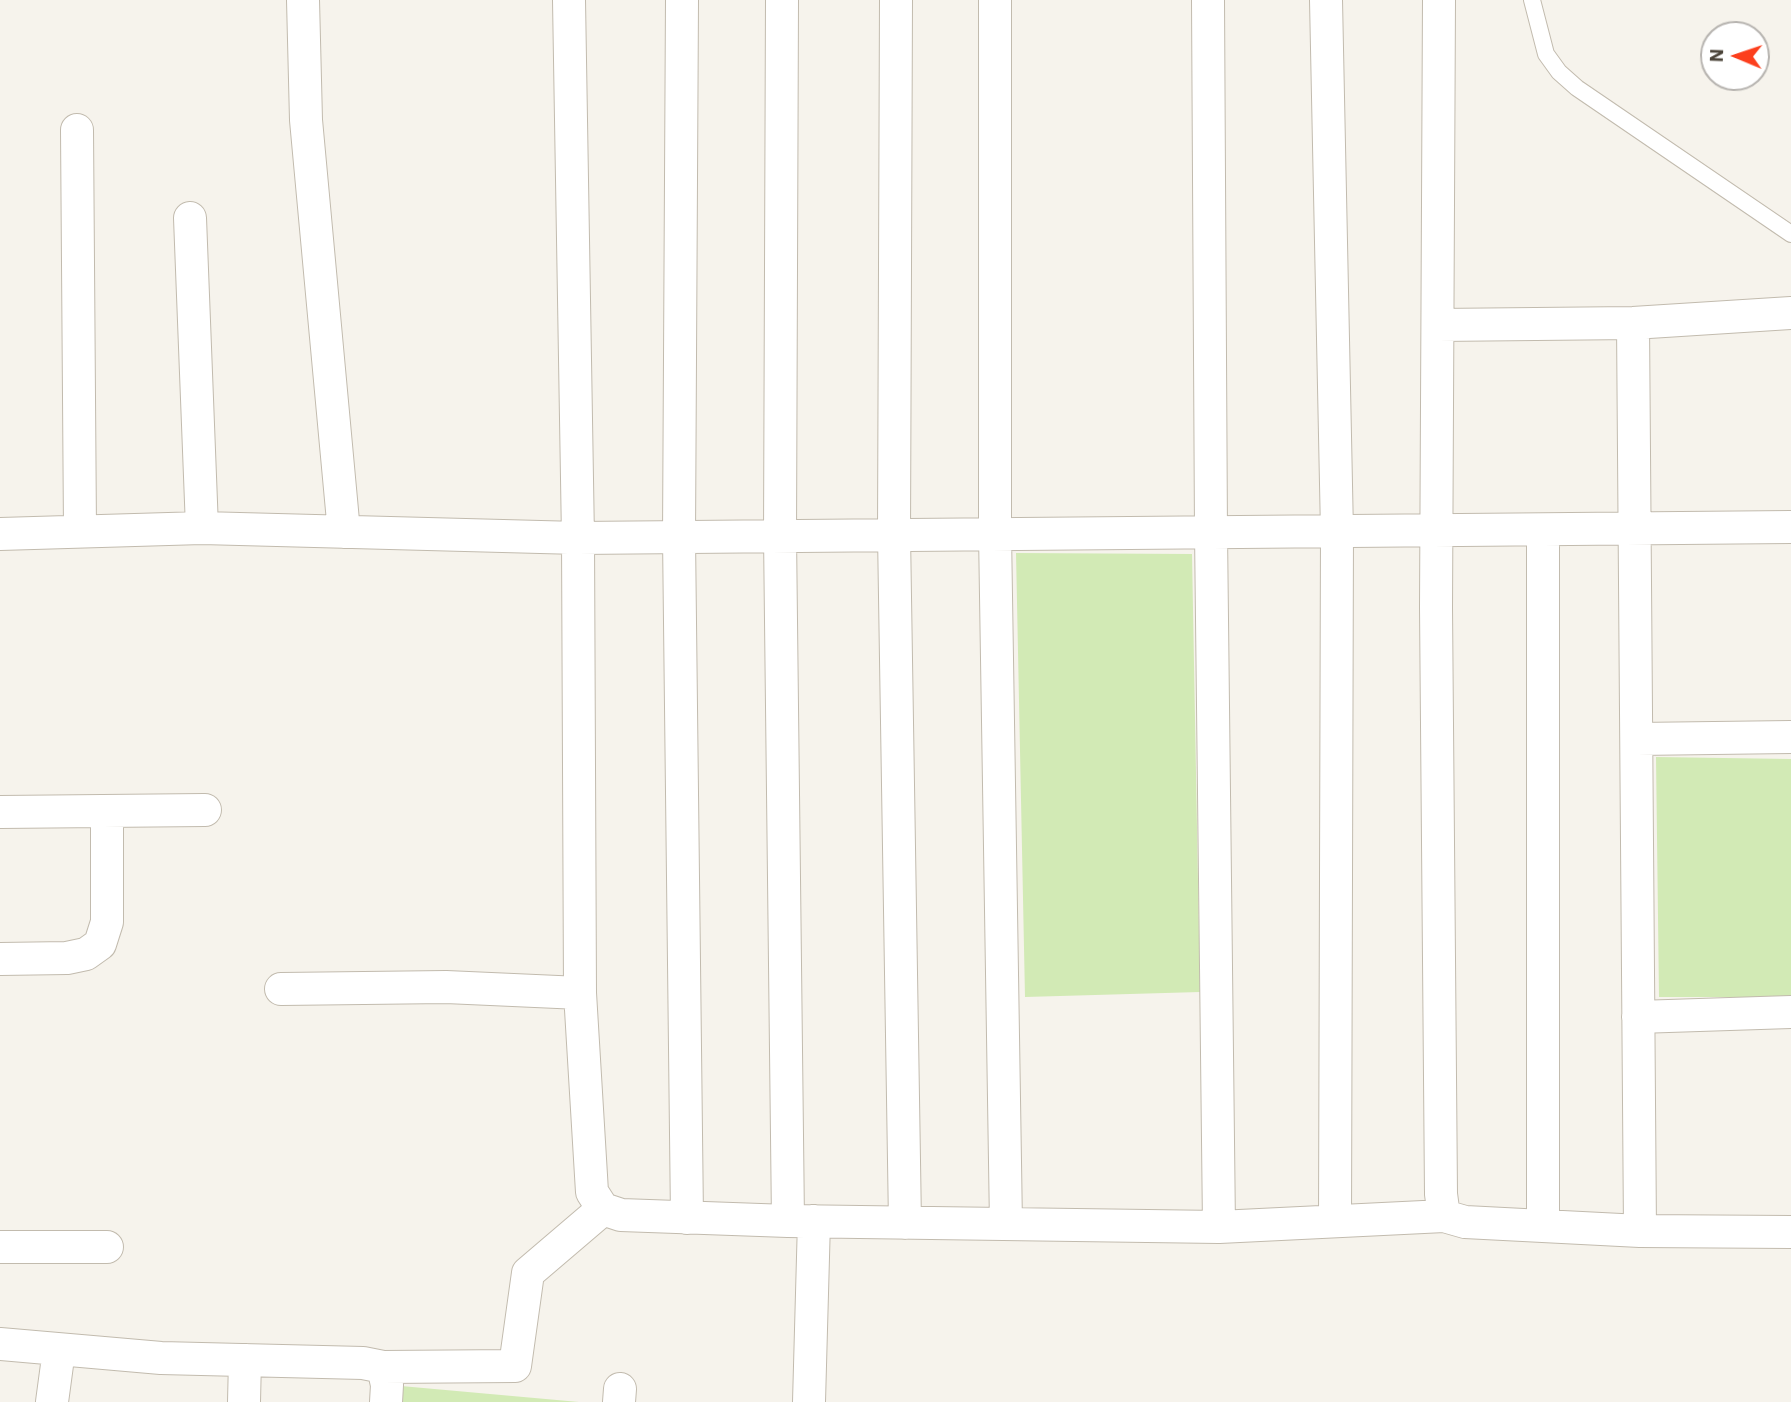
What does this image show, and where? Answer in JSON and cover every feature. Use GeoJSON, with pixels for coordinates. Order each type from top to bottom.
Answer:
{"type":"FeatureCollection","features":[{"type":"Feature","properties":{"kind":"street"},"geometry":{"type":"LineString","coordinates":[[303,0],[306,120],[331,531]]}},
{"type":"Feature","properties":{"kind":"street"},"geometry":{"type":"LineString","coordinates":[[569,0],[578,538],[580,993],[592,1192],[603,1209],[621,1215],[801,1221],[1219,1227],[1444,1216],[1465,1222],[1640,1231],[1791,1232]]}},
{"type":"Feature","properties":{"kind":"street"},"geometry":{"type":"LineString","coordinates":[[682,0],[679,537],[687,1217]]}},
{"type":"Feature","properties":{"kind":"street"},"geometry":{"type":"LineString","coordinates":[[782,0],[780,535],[809,1402]]}},
{"type":"Feature","properties":{"kind":"street"},"geometry":{"type":"LineString","coordinates":[[897,0],[894,534],[905,1223]]}},
{"type":"Feature","properties":{"kind":"street"},"geometry":{"type":"LineString","coordinates":[[995,0],[995,533],[1006,1224]]}},
{"type":"Feature","properties":{"kind":"street"},"geometry":{"type":"LineString","coordinates":[[1208,0],[1219,1227]]}},
{"type":"Feature","properties":{"kind":"street"},"geometry":{"type":"LineString","coordinates":[[1326,0],[1337,532],[1335,1221]]}},
{"type":"Feature","properties":{"kind":"street"},"geometry":{"type":"LineString","coordinates":[[1439,0],[1437,532],[1440,1180],[1444,1216]]}},
{"type":"Feature","properties":{"kind":"street"},"geometry":{"type":"LineString","coordinates":[[77,130],[80,530]]}},
{"type":"Feature","properties":{"kind":"street"},"geometry":{"type":"LineString","coordinates":[[190,218],[202,528]]}},
{"type":"Feature","properties":{"kind":"street"},"geometry":{"type":"LineString","coordinates":[[1438,325],[1633,323],[1791,313]]}},
{"type":"Feature","properties":{"kind":"street"},"geometry":{"type":"LineString","coordinates":[[1633,323],[1640,1231]]}},
{"type":"Feature","properties":{"kind":"street"},"geometry":{"type":"LineString","coordinates":[[0,534],[202,528],[578,538],[1791,527]]}},
{"type":"Feature","properties":{"kind":"street"},"geometry":{"type":"LineString","coordinates":[[1543,530],[1543,1226]]}},
{"type":"Feature","properties":{"kind":"street"},"geometry":{"type":"LineString","coordinates":[[1637,739],[1791,737]]}},
{"type":"Feature","properties":{"kind":"street"},"geometry":{"type":"LineString","coordinates":[[0,812],[205,810]]}},
{"type":"Feature","properties":{"kind":"street"},"geometry":{"type":"LineString","coordinates":[[0,959],[67,958],[86,954],[100,944],[107,922],[107,811]]}},
{"type":"Feature","properties":{"kind":"street"},"geometry":{"type":"LineString","coordinates":[[281,989],[446,987],[580,993]]}},
{"type":"Feature","properties":{"kind":"street"},"geometry":{"type":"LineString","coordinates":[[1639,1017],[1791,1012]]}},
{"type":"Feature","properties":{"kind":"street"},"geometry":{"type":"LineString","coordinates":[[0,1344],[161,1358],[363,1363],[383,1367],[515,1366],[528,1273],[603,1209]]}},
{"type":"Feature","properties":{"kind":"street"},"geometry":{"type":"LineString","coordinates":[[0,1247],[107,1247]]}},
{"type":"Feature","properties":{"kind":"street"},"geometry":{"type":"LineString","coordinates":[[52,1402],[71,1351]]}},
{"type":"Feature","properties":{"kind":"street"},"geometry":{"type":"LineString","coordinates":[[244,1402],[245,1360]]}},
{"type":"Feature","properties":{"kind":"street"},"geometry":{"type":"LineString","coordinates":[[383,1367],[387,1385],[386,1402]]}},
{"type":"Feature","properties":{"kind":"lane"},"geometry":{"type":"LineString","coordinates":[[1532,0],[1546,54],[1559,72],[1577,88],[1791,234]]}},
{"type":"Feature","properties":{"kind":"green space"},"geometry":{"type":"Polygon","coordinates":[[[1016,553],[1192,554],[1200,992],[1025,997],[1016,553]]]}},
{"type":"Feature","properties":{"kind":"green space"},"geometry":{"type":"Polygon","coordinates":[[[1656,757],[1791,759],[1791,997],[1659,997],[1656,757]]]}},
{"type":"Feature","properties":{"kind":"green space"},"geometry":{"type":"Polygon","coordinates":[[[401,1386],[579,1402],[400,1402],[401,1386]]]}}]}
